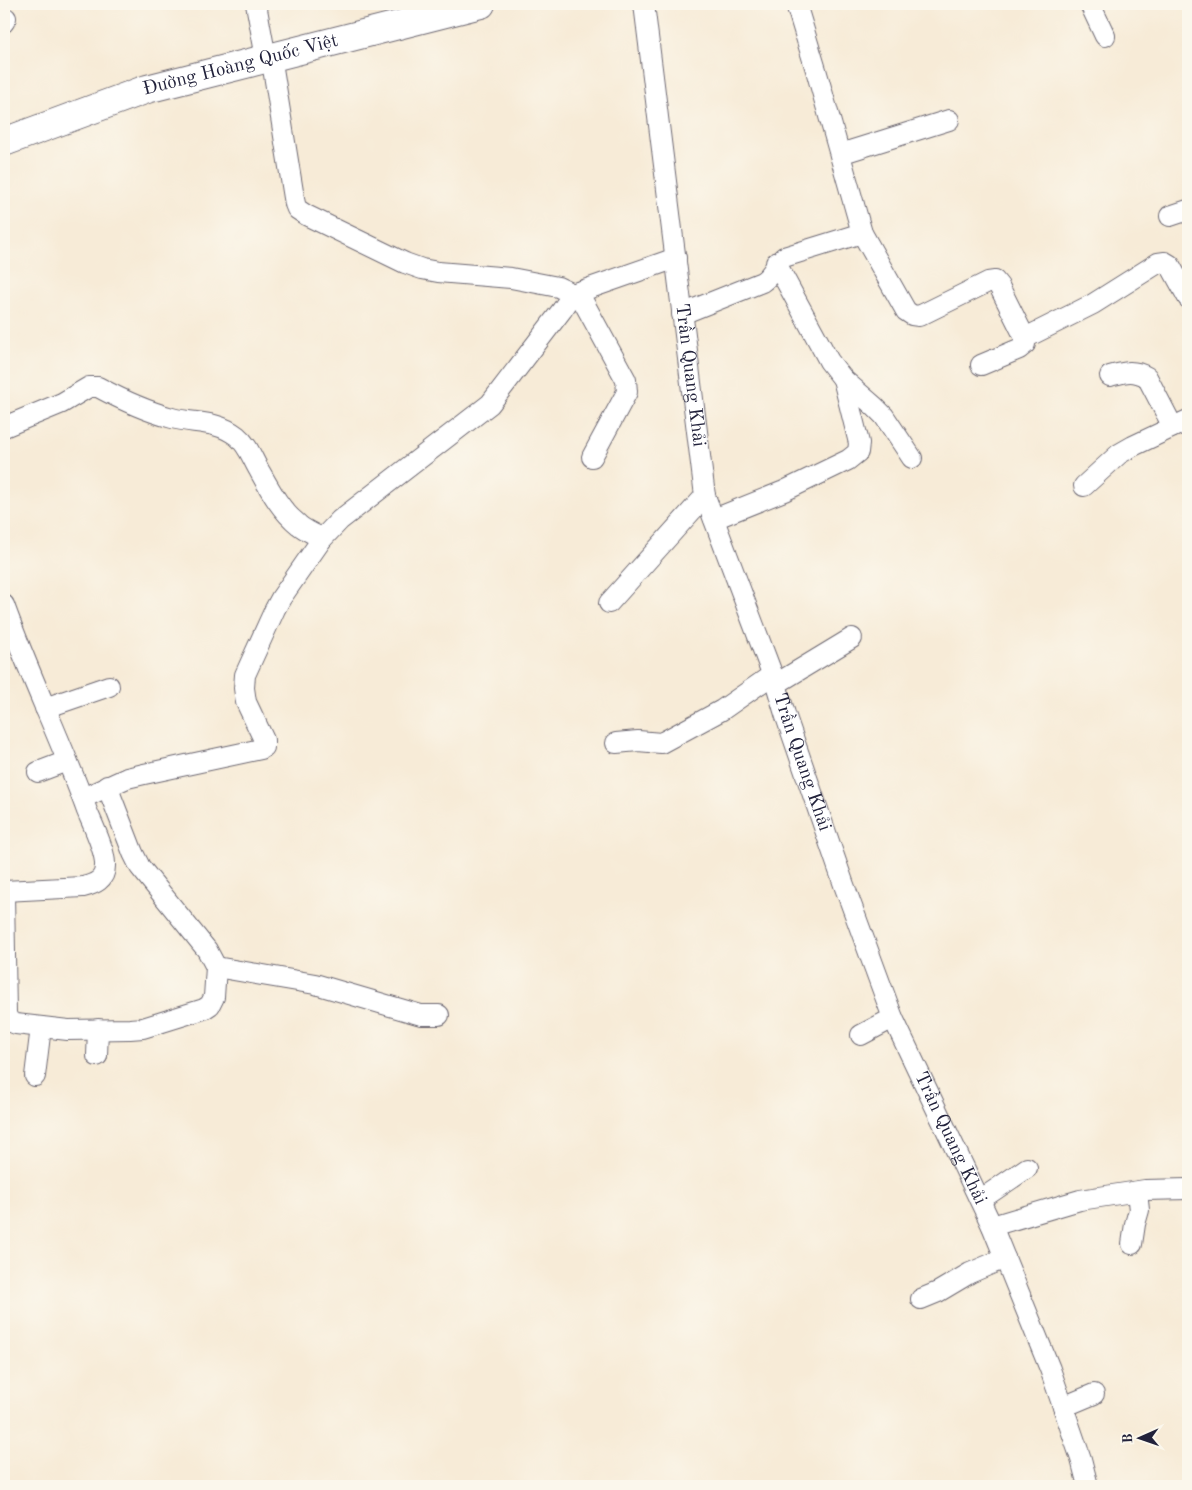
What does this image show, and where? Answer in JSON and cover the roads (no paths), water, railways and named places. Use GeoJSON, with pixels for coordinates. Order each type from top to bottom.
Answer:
{"type":"FeatureCollection","features":[{"type":"Feature","properties":{"kind":"highway","name":"Đường Hoàng Quốc Việt"},"geometry":{"type":"LineString","coordinates":[[4,142],[147,89],[481,4]]}},
{"type":"Feature","properties":{"kind":"street"},"geometry":{"type":"LineString","coordinates":[[256,4],[297,209],[405,263],[422,269],[511,278],[558,287],[575,293],[628,386],[628,392],[592,457]]}},
{"type":"Feature","properties":{"kind":"street","name":"Trần Quang Khải"},"geometry":{"type":"LineString","coordinates":[[644,4],[705,496],[774,680],[844,885],[893,1018],[992,1226],[1050,1369],[1081,1459],[1088,1486]]}},
{"type":"Feature","properties":{"kind":"street"},"geometry":{"type":"LineString","coordinates":[[796,4],[862,233],[906,311],[912,315],[919,316],[988,282],[995,282],[999,286],[1025,338],[1025,344],[1019,349],[981,365]]}},
{"type":"Feature","properties":{"kind":"street"},"geometry":{"type":"LineString","coordinates":[[1090,4],[1105,36]]}},
{"type":"Feature","properties":{"kind":"street"},"geometry":{"type":"LineString","coordinates":[[840,154],[949,120]]}},
{"type":"Feature","properties":{"kind":"street"},"geometry":{"type":"LineString","coordinates":[[682,314],[762,282],[770,276],[776,263],[784,257],[862,233]]}},
{"type":"Feature","properties":{"kind":"street"},"geometry":{"type":"LineString","coordinates":[[82,798],[127,778],[259,750],[264,747],[264,740],[246,702],[245,675],[274,609],[322,539],[357,506],[490,404],[575,293],[676,258]]}},
{"type":"Feature","properties":{"kind":"street"},"geometry":{"type":"LineString","coordinates":[[1025,338],[1093,304],[1158,263],[1165,262],[1170,265],[1186,289]]}},
{"type":"Feature","properties":{"kind":"street"},"geometry":{"type":"LineString","coordinates":[[776,263],[829,361],[843,379],[884,416],[912,458]]}},
{"type":"Feature","properties":{"kind":"street"},"geometry":{"type":"LineString","coordinates":[[1084,486],[1119,454],[1181,423],[1147,377],[1139,372],[1132,371],[1110,376]]}},
{"type":"Feature","properties":{"kind":"street"},"geometry":{"type":"LineString","coordinates":[[714,519],[792,487],[848,460],[858,452],[859,443],[843,379]]}},
{"type":"Feature","properties":{"kind":"street"},"geometry":{"type":"LineString","coordinates":[[4,427],[62,404],[93,386],[143,409],[186,422],[215,424],[228,429],[245,443],[270,490],[285,512],[300,526],[322,539]]}},
{"type":"Feature","properties":{"kind":"street"},"geometry":{"type":"LineString","coordinates":[[609,603],[705,496]]}},
{"type":"Feature","properties":{"kind":"street"},"geometry":{"type":"LineString","coordinates":[[4,605],[82,798],[103,854],[105,866],[103,877],[95,884],[83,887],[4,892],[6,1018],[16,1024],[68,1030],[143,1028],[204,1009],[210,1004],[214,996],[216,967],[207,950],[140,867],[108,786]]}},
{"type":"Feature","properties":{"kind":"street"},"geometry":{"type":"LineString","coordinates":[[616,743],[638,741],[661,743],[852,638]]}},
{"type":"Feature","properties":{"kind":"street"},"geometry":{"type":"LineString","coordinates":[[45,708],[109,686]]}},
{"type":"Feature","properties":{"kind":"street"},"geometry":{"type":"LineString","coordinates":[[38,772],[67,761]]}},
{"type":"Feature","properties":{"kind":"street"},"geometry":{"type":"LineString","coordinates":[[216,967],[315,984],[421,1015],[439,1015]]}},
{"type":"Feature","properties":{"kind":"street"},"geometry":{"type":"LineString","coordinates":[[860,1035],[893,1018]]}},
{"type":"Feature","properties":{"kind":"street"},"geometry":{"type":"LineString","coordinates":[[35,1076],[41,1028]]}},
{"type":"Feature","properties":{"kind":"street"},"geometry":{"type":"LineString","coordinates":[[97,1056],[98,1029]]}},
{"type":"Feature","properties":{"kind":"street"},"geometry":{"type":"LineString","coordinates":[[980,1200],[1027,1168]]}},
{"type":"Feature","properties":{"kind":"street"},"geometry":{"type":"LineString","coordinates":[[992,1226],[1068,1203],[1137,1192],[1188,1189]]}},
{"type":"Feature","properties":{"kind":"street"},"geometry":{"type":"LineString","coordinates":[[1132,1244],[1139,1210],[1137,1192]]}},
{"type":"Feature","properties":{"kind":"street"},"geometry":{"type":"LineString","coordinates":[[921,1299],[938,1292],[970,1273],[1005,1258]]}},
{"type":"Feature","properties":{"kind":"street"},"geometry":{"type":"LineString","coordinates":[[1063,1407],[1094,1394]]}}]}
